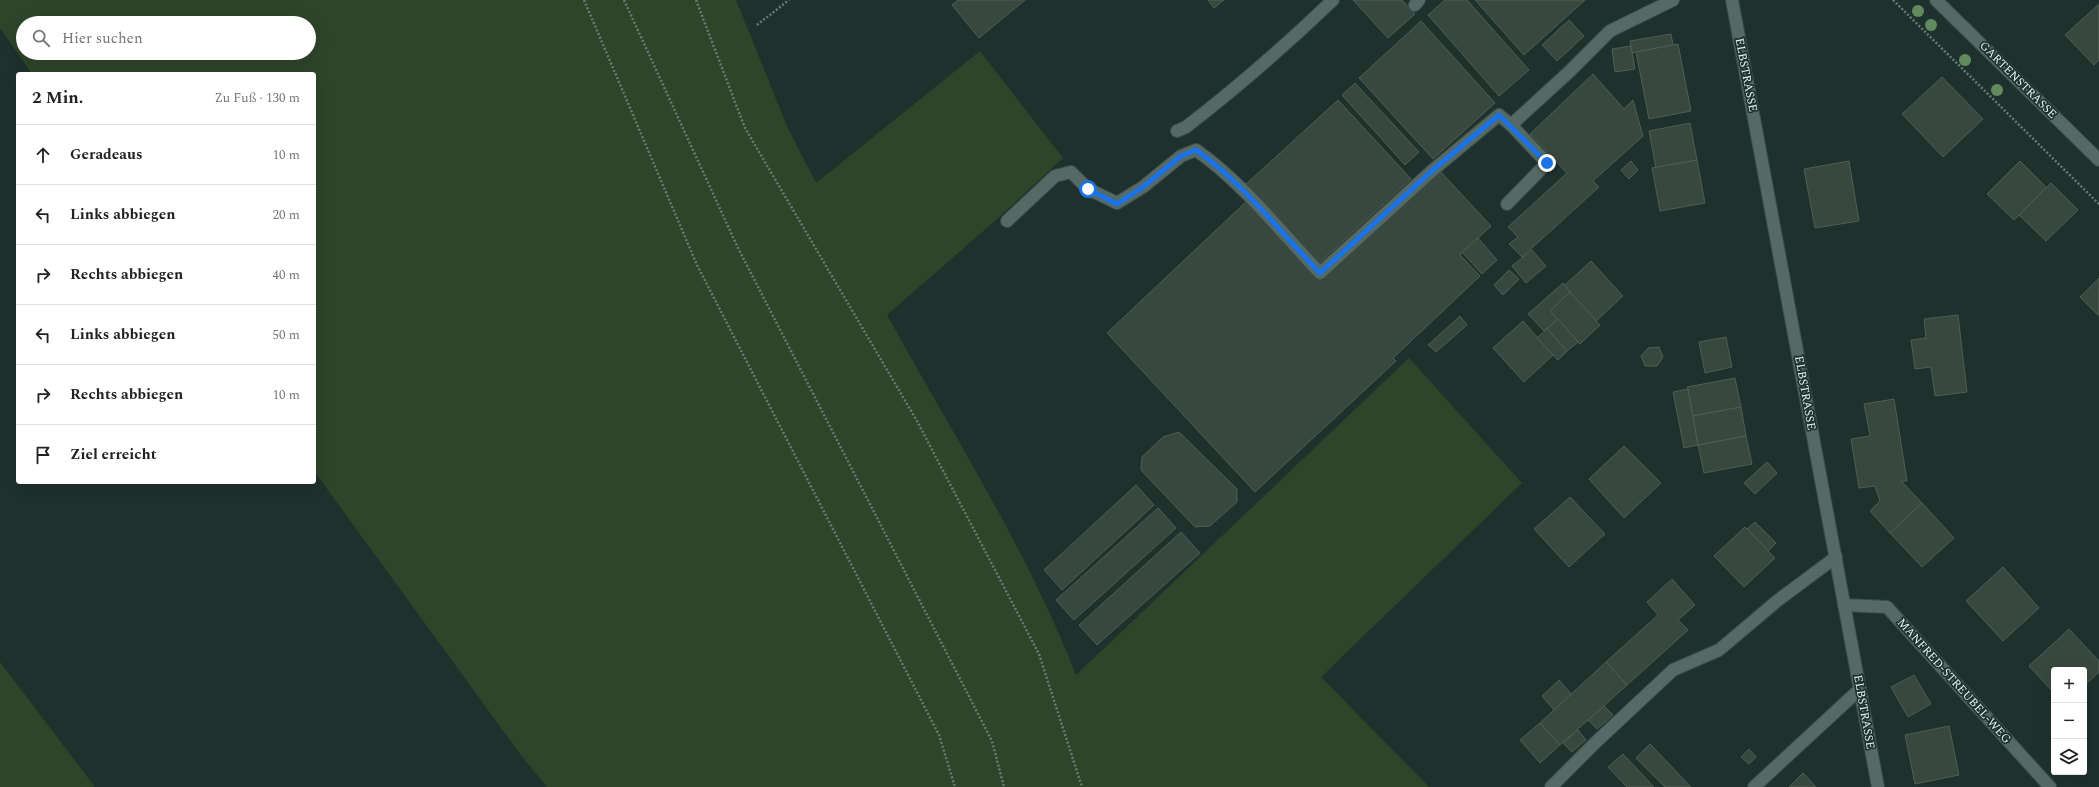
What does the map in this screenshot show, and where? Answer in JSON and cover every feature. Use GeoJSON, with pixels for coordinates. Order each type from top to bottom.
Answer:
{"type":"FeatureCollection","features":[{"type":"Feature","properties":{"kind":"street"},"geometry":{"type":"LineString","coordinates":[[1177,131],[1186,127],[1236,89],[1287,44],[1332,0]]}},
{"type":"Feature","properties":{"kind":"street"},"geometry":{"type":"LineString","coordinates":[[1511,125],[1570,71],[1610,31],[1673,0]]}},
{"type":"Feature","properties":{"kind":"street","name":"ELBSTRASSE"},"geometry":{"type":"LineString","coordinates":[[1732,0],[1878,787]]}},
{"type":"Feature","properties":{"kind":"street","name":"GARTENSTRASSE"},"geometry":{"type":"LineString","coordinates":[[1936,0],[2099,160]]}},
{"type":"Feature","properties":{"kind":"street"},"geometry":{"type":"LineString","coordinates":[[1007,221],[1055,176],[1070,172],[1088,189],[1117,204],[1143,187],[1181,156],[1196,150],[1213,162],[1320,273],[1434,169],[1499,115],[1511,125],[1547,163],[1507,204]]}},
{"type":"Feature","properties":{"kind":"street"},"geometry":{"type":"LineString","coordinates":[[1551,787],[1596,742],[1673,670],[1719,650],[1777,602],[1836,557]]}},
{"type":"Feature","properties":{"kind":"street","name":"MANFRED-STREUBEL-WEG"},"geometry":{"type":"LineString","coordinates":[[1844,605],[1887,607],[2050,787]]}},
{"type":"Feature","properties":{"kind":"street"},"geometry":{"type":"LineString","coordinates":[[1754,787],[1860,690]]}},
{"type":"Feature","properties":{"kind":"path"},"geometry":{"type":"LineString","coordinates":[[584,0],[697,264],[939,736],[955,787]]}},
{"type":"Feature","properties":{"kind":"path"},"geometry":{"type":"LineString","coordinates":[[624,0],[738,248],[992,741],[1004,787]]}},
{"type":"Feature","properties":{"kind":"path"},"geometry":{"type":"LineString","coordinates":[[696,0],[745,128],[917,421],[1039,654],[1082,787]]}},
{"type":"Feature","properties":{"kind":"path"},"geometry":{"type":"LineString","coordinates":[[758,25],[789,0]]}},
{"type":"Feature","properties":{"kind":"path"},"geometry":{"type":"LineString","coordinates":[[1894,0],[2099,204]]}},
{"type":"Feature","properties":{"kind":"green space"},"geometry":{"type":"Polygon","coordinates":[[[0,0],[736,0],[787,126],[816,183],[980,51],[1063,158],[996,220],[887,315],[1012,537],[1035,582],[1076,675],[1409,358],[1522,483],[1321,677],[1429,787],[547,787],[520,754],[316,474],[316,72],[31,72],[22,60],[316,60],[316,16],[16,16],[16,51],[0,28],[0,0]]]}},
{"type":"Feature","properties":{"kind":"green space"},"geometry":{"type":"Polygon","coordinates":[[[0,662],[95,787],[0,787],[0,662]]]}},
{"type":"Feature","properties":{"kind":"building"},"geometry":{"type":"Polygon","coordinates":[[[958,0],[1025,0],[979,38],[952,5],[958,0]]]}},
{"type":"Feature","properties":{"kind":"building"},"geometry":{"type":"Polygon","coordinates":[[[1208,0],[1224,0],[1214,8],[1208,0]]]}},
{"type":"Feature","properties":{"kind":"building"},"geometry":{"type":"Polygon","coordinates":[[[1353,0],[1402,0],[1415,14],[1388,38],[1353,0]]]}},
{"type":"Feature","properties":{"kind":"building"},"geometry":{"type":"Polygon","coordinates":[[[1445,0],[1467,0],[1529,70],[1499,96],[1428,15],[1445,0]]]}},
{"type":"Feature","properties":{"kind":"building"},"geometry":{"type":"Polygon","coordinates":[[[1475,0],[1585,0],[1524,55],[1475,0]]]}},
{"type":"Feature","properties":{"kind":"building"},"geometry":{"type":"Polygon","coordinates":[[[2099,4],[2099,60],[2094,65],[2065,35],[2099,4]]]}},
{"type":"Feature","properties":{"kind":"building"},"geometry":{"type":"Polygon","coordinates":[[[1569,20],[1584,36],[1557,61],[1542,45],[1569,20]]]}},
{"type":"Feature","properties":{"kind":"building"},"geometry":{"type":"Polygon","coordinates":[[[1421,21],[1495,103],[1433,159],[1359,78],[1421,21]]]}},
{"type":"Feature","properties":{"kind":"building"},"geometry":{"type":"Polygon","coordinates":[[[1671,34],[1673,45],[1632,53],[1630,41],[1671,34]]]}},
{"type":"Feature","properties":{"kind":"building"},"geometry":{"type":"Polygon","coordinates":[[[1678,44],[1691,111],[1649,119],[1636,52],[1678,44]]]}},
{"type":"Feature","properties":{"kind":"building"},"geometry":{"type":"Polygon","coordinates":[[[1631,46],[1635,69],[1615,72],[1612,49],[1631,46]]]}},
{"type":"Feature","properties":{"kind":"building"},"geometry":{"type":"Polygon","coordinates":[[[1593,74],[1624,109],[1633,100],[1643,136],[1593,181],[1599,187],[1522,257],[1509,244],[1518,237],[1508,227],[1567,173],[1530,134],[1593,74]]]}},
{"type":"Feature","properties":{"kind":"building"},"geometry":{"type":"Polygon","coordinates":[[[1942,77],[1983,119],[1943,157],[1902,114],[1942,77]]]}},
{"type":"Feature","properties":{"kind":"building"},"geometry":{"type":"Polygon","coordinates":[[[1355,83],[1419,152],[1405,165],[1342,95],[1355,83]]]}},
{"type":"Feature","properties":{"kind":"building"},"geometry":{"type":"Polygon","coordinates":[[[1338,100],[1411,179],[1317,265],[1244,186],[1338,100]]]}},
{"type":"Feature","properties":{"kind":"building"},"geometry":{"type":"Polygon","coordinates":[[[1690,123],[1697,160],[1656,168],[1649,131],[1690,123]]]}},
{"type":"Feature","properties":{"kind":"building"},"geometry":{"type":"Polygon","coordinates":[[[1697,160],[1705,203],[1660,211],[1652,168],[1697,160]]]}},
{"type":"Feature","properties":{"kind":"building"},"geometry":{"type":"Polygon","coordinates":[[[1631,161],[1638,170],[1629,179],[1621,170],[1631,161]]]}},
{"type":"Feature","properties":{"kind":"building"},"geometry":{"type":"Polygon","coordinates":[[[1849,161],[1859,221],[1815,228],[1804,169],[1849,161]]]}},
{"type":"Feature","properties":{"kind":"building"},"geometry":{"type":"Polygon","coordinates":[[[2020,161],[2047,188],[2014,220],[1987,194],[2020,161]]]}},
{"type":"Feature","properties":{"kind":"building"},"geometry":{"type":"Polygon","coordinates":[[[1438,169],[1491,226],[1460,255],[1480,276],[1393,358],[1396,361],[1255,492],[1107,333],[1247,201],[1320,280],[1438,169]]]}},
{"type":"Feature","properties":{"kind":"building"},"geometry":{"type":"Polygon","coordinates":[[[2051,183],[2078,210],[2046,241],[2019,215],[2051,183]]]}},
{"type":"Feature","properties":{"kind":"building"},"geometry":{"type":"Polygon","coordinates":[[[1478,238],[1497,260],[1482,274],[1462,252],[1478,238]]]}},
{"type":"Feature","properties":{"kind":"building"},"geometry":{"type":"Polygon","coordinates":[[[1532,250],[1546,266],[1526,283],[1512,266],[1532,250]]]}},
{"type":"Feature","properties":{"kind":"building"},"geometry":{"type":"Polygon","coordinates":[[[1591,261],[1623,296],[1596,321],[1564,286],[1591,261]]]}},
{"type":"Feature","properties":{"kind":"building"},"geometry":{"type":"Polygon","coordinates":[[[1509,270],[1519,279],[1503,295],[1494,285],[1509,270]]]}},
{"type":"Feature","properties":{"kind":"building"},"geometry":{"type":"Polygon","coordinates":[[[2099,278],[2099,316],[2080,297],[2099,278]]]}},
{"type":"Feature","properties":{"kind":"building"},"geometry":{"type":"Polygon","coordinates":[[[1563,283],[1570,292],[1550,311],[1558,319],[1544,331],[1528,314],[1563,283]]]}},
{"type":"Feature","properties":{"kind":"building"},"geometry":{"type":"Polygon","coordinates":[[[1570,292],[1600,325],[1580,344],[1550,311],[1570,292]]]}},
{"type":"Feature","properties":{"kind":"building"},"geometry":{"type":"Polygon","coordinates":[[[1958,315],[1967,392],[1935,396],[1931,367],[1915,369],[1911,340],[1926,338],[1924,319],[1958,315]]]}},
{"type":"Feature","properties":{"kind":"building"},"geometry":{"type":"Polygon","coordinates":[[[1460,316],[1467,325],[1436,352],[1428,345],[1460,316]]]}},
{"type":"Feature","properties":{"kind":"building"},"geometry":{"type":"Polygon","coordinates":[[[1558,319],[1578,342],[1567,351],[1547,329],[1558,319]]]}},
{"type":"Feature","properties":{"kind":"building"},"geometry":{"type":"Polygon","coordinates":[[[1523,321],[1553,355],[1524,382],[1493,348],[1523,321]]]}},
{"type":"Feature","properties":{"kind":"building"},"geometry":{"type":"Polygon","coordinates":[[[1547,329],[1567,351],[1558,360],[1537,338],[1547,329]]]}},
{"type":"Feature","properties":{"kind":"building"},"geometry":{"type":"Polygon","coordinates":[[[1726,337],[1732,367],[1705,373],[1699,342],[1726,337]]]}},
{"type":"Feature","properties":{"kind":"building"},"geometry":{"type":"Polygon","coordinates":[[[1659,347],[1663,357],[1657,366],[1645,366],[1641,356],[1648,348],[1659,347]]]}},
{"type":"Feature","properties":{"kind":"building"},"geometry":{"type":"Polygon","coordinates":[[[1735,378],[1741,407],[1693,416],[1687,387],[1735,378]]]}},
{"type":"Feature","properties":{"kind":"building"},"geometry":{"type":"Polygon","coordinates":[[[1688,389],[1698,445],[1684,448],[1673,392],[1688,389]]]}},
{"type":"Feature","properties":{"kind":"building"},"geometry":{"type":"Polygon","coordinates":[[[1894,399],[1907,481],[1901,481],[1922,503],[1890,533],[1870,511],[1880,501],[1875,486],[1859,488],[1851,439],[1870,436],[1864,404],[1894,399]]]}},
{"type":"Feature","properties":{"kind":"building"},"geometry":{"type":"Polygon","coordinates":[[[1741,407],[1746,436],[1698,445],[1693,416],[1741,407]]]}},
{"type":"Feature","properties":{"kind":"building"},"geometry":{"type":"Polygon","coordinates":[[[1179,432],[1237,489],[1237,502],[1210,526],[1195,527],[1141,470],[1142,457],[1163,437],[1179,432]]]}},
{"type":"Feature","properties":{"kind":"building"},"geometry":{"type":"Polygon","coordinates":[[[1746,436],[1752,464],[1704,473],[1698,445],[1746,436]]]}},
{"type":"Feature","properties":{"kind":"building"},"geometry":{"type":"Polygon","coordinates":[[[1624,446],[1661,483],[1624,518],[1589,479],[1624,446]]]}},
{"type":"Feature","properties":{"kind":"building"},"geometry":{"type":"Polygon","coordinates":[[[1767,462],[1777,473],[1755,494],[1744,483],[1767,462]]]}},
{"type":"Feature","properties":{"kind":"building"},"geometry":{"type":"Polygon","coordinates":[[[1136,485],[1154,505],[1062,590],[1044,570],[1136,485]]]}},
{"type":"Feature","properties":{"kind":"building"},"geometry":{"type":"Polygon","coordinates":[[[1570,497],[1605,534],[1569,567],[1534,529],[1570,497]]]}},
{"type":"Feature","properties":{"kind":"building"},"geometry":{"type":"Polygon","coordinates":[[[1922,503],[1954,538],[1922,567],[1890,533],[1922,503]]]}},
{"type":"Feature","properties":{"kind":"building"},"geometry":{"type":"Polygon","coordinates":[[[1158,508],[1176,528],[1074,620],[1056,600],[1158,508]]]}},
{"type":"Feature","properties":{"kind":"building"},"geometry":{"type":"Polygon","coordinates":[[[1755,522],[1776,543],[1768,551],[1747,529],[1755,522]]]}},
{"type":"Feature","properties":{"kind":"building"},"geometry":{"type":"Polygon","coordinates":[[[1745,527],[1775,558],[1744,587],[1714,556],[1745,527]]]}},
{"type":"Feature","properties":{"kind":"building"},"geometry":{"type":"Polygon","coordinates":[[[1181,532],[1200,553],[1097,645],[1079,625],[1181,532]]]}},
{"type":"Feature","properties":{"kind":"building"},"geometry":{"type":"Polygon","coordinates":[[[2003,567],[2039,608],[2003,641],[1966,601],[2003,567]]]}},
{"type":"Feature","properties":{"kind":"building"},"geometry":{"type":"Polygon","coordinates":[[[1672,579],[1695,605],[1678,620],[1688,630],[1627,685],[1606,662],[1658,615],[1647,602],[1672,579]]]}},
{"type":"Feature","properties":{"kind":"building"},"geometry":{"type":"Polygon","coordinates":[[[2069,629],[2099,661],[2099,672],[2087,683],[2087,667],[2051,667],[2051,690],[2029,666],[2069,629]]]}},
{"type":"Feature","properties":{"kind":"building"},"geometry":{"type":"Polygon","coordinates":[[[1606,662],[1627,685],[1560,745],[1540,723],[1606,662]]]}},
{"type":"Feature","properties":{"kind":"building"},"geometry":{"type":"Polygon","coordinates":[[[1914,675],[1931,704],[1908,717],[1891,687],[1914,675]]]}},
{"type":"Feature","properties":{"kind":"building"},"geometry":{"type":"Polygon","coordinates":[[[1559,680],[1571,694],[1554,710],[1542,696],[1559,680]]]}},
{"type":"Feature","properties":{"kind":"building"},"geometry":{"type":"Polygon","coordinates":[[[1604,706],[1613,715],[1597,729],[1588,720],[1604,706]]]}},
{"type":"Feature","properties":{"kind":"building"},"geometry":{"type":"Polygon","coordinates":[[[1540,723],[1560,745],[1540,763],[1520,740],[1540,723]]]}},
{"type":"Feature","properties":{"kind":"building"},"geometry":{"type":"Polygon","coordinates":[[[1949,726],[1959,775],[1915,784],[1905,735],[1949,726]]]}},
{"type":"Feature","properties":{"kind":"building"},"geometry":{"type":"Polygon","coordinates":[[[1578,730],[1586,740],[1572,752],[1563,743],[1578,730]]]}},
{"type":"Feature","properties":{"kind":"building"},"geometry":{"type":"Polygon","coordinates":[[[1650,744],[1691,787],[1665,787],[1636,758],[1650,744]]]}},
{"type":"Feature","properties":{"kind":"building"},"geometry":{"type":"Polygon","coordinates":[[[1749,749],[1756,757],[1749,764],[1741,757],[1749,749]]]}},
{"type":"Feature","properties":{"kind":"building"},"geometry":{"type":"Polygon","coordinates":[[[1623,754],[1654,787],[1627,787],[1608,767],[1623,754]]]}},
{"type":"Feature","properties":{"kind":"building"},"geometry":{"type":"Polygon","coordinates":[[[1803,773],[1816,787],[1789,787],[1803,773]]]}},
{"type":"Feature","properties":{"kind":"route"},"geometry":{"type":"LineString","coordinates":[[1088,189],[1117,204],[1143,187],[1181,156],[1196,150],[1213,162],[1320,273],[1434,169],[1499,115],[1511,125],[1547,163]]}}]}
